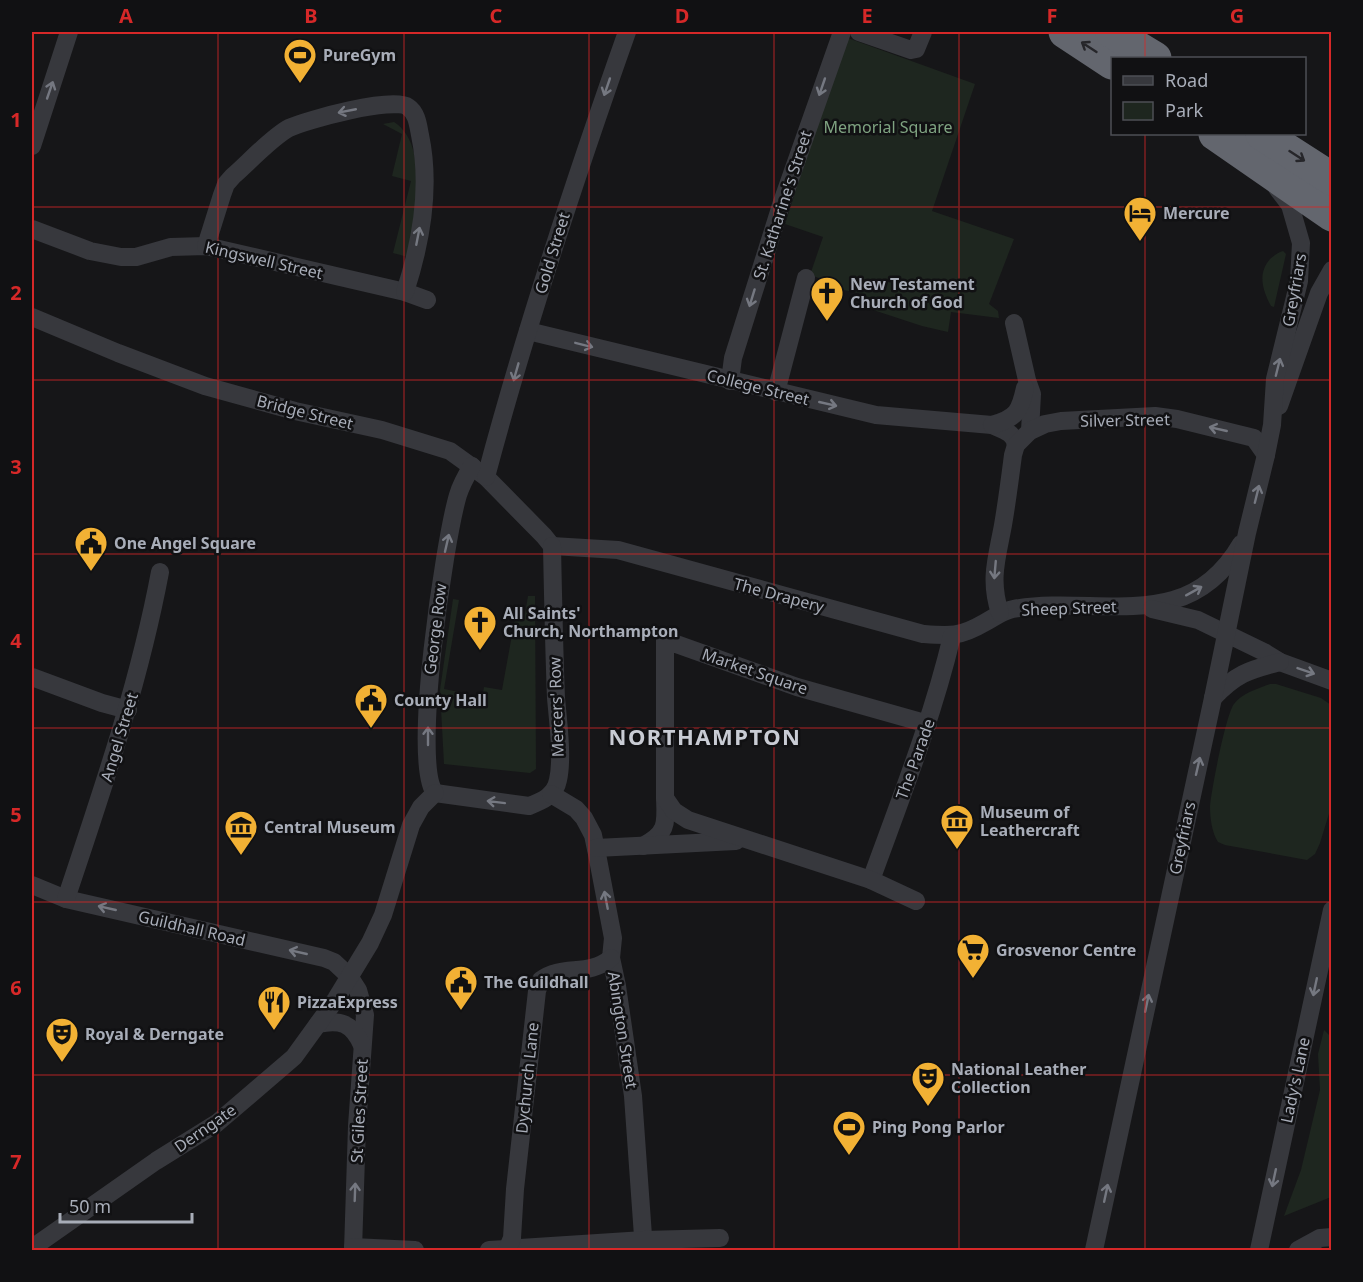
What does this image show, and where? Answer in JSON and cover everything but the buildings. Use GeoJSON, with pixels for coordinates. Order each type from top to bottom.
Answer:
{"type":"FeatureCollection","features":[{"type":"Feature","properties":{"kind":"highway"},"geometry":{"type":"LineString","coordinates":[[1065,32],[1111,62]]}},
{"type":"Feature","properties":{"kind":"highway"},"geometry":{"type":"LineString","coordinates":[[1112,32],[1153,57]]}},
{"type":"Feature","properties":{"kind":"highway"},"geometry":{"type":"LineString","coordinates":[[1216,135],[1332,215]]}},
{"type":"Feature","properties":{"kind":"highway"},"geometry":{"type":"LineString","coordinates":[[1264,135],[1332,179]]}},
{"type":"Feature","properties":{"kind":"street"},"geometry":{"type":"LineString","coordinates":[[32,146],[69,32]]}},
{"type":"Feature","properties":{"kind":"street","name":"Gold Street"},"geometry":{"type":"LineString","coordinates":[[479,472],[627,32]]}},
{"type":"Feature","properties":{"kind":"street","name":"St. Katharine's Street"},"geometry":{"type":"LineString","coordinates":[[730,381],[733,358],[782,202],[842,32]]}},
{"type":"Feature","properties":{"kind":"street"},"geometry":{"type":"LineString","coordinates":[[859,32],[911,50],[916,49],[923,32]]}},
{"type":"Feature","properties":{"kind":"street"},"geometry":{"type":"LineString","coordinates":[[206,246],[226,184],[287,129],[330,114],[394,104],[406,105],[413,111],[417,121],[422,146],[425,193],[411,276],[405,292]]}},
{"type":"Feature","properties":{"kind":"street","name":"Greyfriars"},"geometry":{"type":"LineString","coordinates":[[1094,1251],[1247,533],[1266,455],[1272,425],[1275,379],[1299,281],[1301,243],[1290,205],[1260,166]]}},
{"type":"Feature","properties":{"kind":"street","name":"Kingswell Street"},"geometry":{"type":"LineString","coordinates":[[32,229],[90,251],[121,257],[136,257],[171,247],[206,246],[405,292],[428,300]]}},
{"type":"Feature","properties":{"kind":"street","name":"Greyfriars"},"geometry":{"type":"LineString","coordinates":[[1272,425],[1319,293],[1332,270]]}},
{"type":"Feature","properties":{"kind":"street"},"geometry":{"type":"LineString","coordinates":[[776,392],[806,278]]}},
{"type":"Feature","properties":{"kind":"street","name":"Bridge Street"},"geometry":{"type":"LineString","coordinates":[[32,317],[206,386],[295,411],[382,430],[450,451],[479,472],[552,546]]}},
{"type":"Feature","properties":{"kind":"street"},"geometry":{"type":"LineString","coordinates":[[1014,322],[1032,393],[1030,431]]}},
{"type":"Feature","properties":{"kind":"street","name":"College Street"},"geometry":{"type":"LineString","coordinates":[[528,331],[876,415],[992,425],[1006,430],[1015,438],[1016,445]]}},
{"type":"Feature","properties":{"kind":"street"},"geometry":{"type":"LineString","coordinates":[[992,425],[1005,422],[1021,409],[1027,380]]}},
{"type":"Feature","properties":{"kind":"street","name":"Silver Street"},"geometry":{"type":"LineString","coordinates":[[1016,445],[1030,431],[1045,424],[1061,421],[1155,416],[1177,419],[1254,438],[1266,455]]}},
{"type":"Feature","properties":{"kind":"street"},"geometry":{"type":"LineString","coordinates":[[1000,613],[995,596],[994,564],[1016,445]]}},
{"type":"Feature","properties":{"kind":"street","name":"George Row"},"geometry":{"type":"LineString","coordinates":[[436,795],[432,789],[428,769],[429,680],[444,557],[458,495],[479,472]]}},
{"type":"Feature","properties":{"kind":"street","name":"Sheep Street"},"geometry":{"type":"LineString","coordinates":[[1000,613],[1057,605],[1138,607],[1163,604],[1177,599],[1214,578],[1229,563],[1247,533]]}},
{"type":"Feature","properties":{"kind":"street","name":"The Drapery"},"geometry":{"type":"LineString","coordinates":[[552,546],[618,550],[923,634],[952,636],[981,625],[1000,613]]}},
{"type":"Feature","properties":{"kind":"street","name":"Mercers' Row"},"geometry":{"type":"LineString","coordinates":[[551,794],[558,781],[559,752],[552,609],[552,546]]}},
{"type":"Feature","properties":{"kind":"street","name":"Angel Street"},"geometry":{"type":"LineString","coordinates":[[66,899],[128,710],[146,641],[160,572]]}},
{"type":"Feature","properties":{"kind":"street","name":"Sheep Street"},"geometry":{"type":"LineString","coordinates":[[1138,607],[1198,620],[1226,634]]}},
{"type":"Feature","properties":{"kind":"street"},"geometry":{"type":"LineString","coordinates":[[1226,634],[1280,662],[1332,681]]}},
{"type":"Feature","properties":{"kind":"street","name":"The Parade"},"geometry":{"type":"LineString","coordinates":[[871,880],[928,724],[952,636]]}},
{"type":"Feature","properties":{"kind":"street","name":"Market Square"},"geometry":{"type":"LineString","coordinates":[[643,846],[653,841],[664,829],[666,821],[665,640],[797,687],[928,724]]}},
{"type":"Feature","properties":{"kind":"street"},"geometry":{"type":"LineString","coordinates":[[1213,698],[1238,675],[1280,662]]}},
{"type":"Feature","properties":{"kind":"street"},"geometry":{"type":"LineString","coordinates":[[32,677],[102,703],[128,710]]}},
{"type":"Feature","properties":{"kind":"street"},"geometry":{"type":"LineString","coordinates":[[436,795],[529,806],[542,801],[551,794]]}},
{"type":"Feature","properties":{"kind":"street","name":"Abington Street"},"geometry":{"type":"LineString","coordinates":[[551,794],[576,809],[584,818],[593,835],[596,848],[613,938],[611,958],[633,1096],[644,1245]]}},
{"type":"Feature","properties":{"kind":"street","name":"Derngate"},"geometry":{"type":"LineString","coordinates":[[32,1249],[156,1161],[217,1123],[294,1057],[370,943],[383,915],[411,825],[421,807],[436,795]]}},
{"type":"Feature","properties":{"kind":"street"},"geometry":{"type":"LineString","coordinates":[[665,798],[674,811],[688,820],[871,880],[916,901]]}},
{"type":"Feature","properties":{"kind":"street"},"geometry":{"type":"LineString","coordinates":[[596,848],[747,840]]}},
{"type":"Feature","properties":{"kind":"street","name":"Guildhall Road"},"geometry":{"type":"LineString","coordinates":[[32,885],[66,899],[324,958],[334,962],[349,976]]}},
{"type":"Feature","properties":{"kind":"street","name":"Lady's Lane"},"geometry":{"type":"LineString","coordinates":[[1259,1251],[1332,910]]}},
{"type":"Feature","properties":{"kind":"street","name":"Dychurch Lane"},"geometry":{"type":"LineString","coordinates":[[507,1250],[512,1238],[516,1178],[537,991],[541,980],[547,976],[557,972],[596,968],[611,958]]}},
{"type":"Feature","properties":{"kind":"street","name":"St Giles Street"},"geometry":{"type":"LineString","coordinates":[[349,976],[360,996],[365,1015],[357,1126],[353,1249]]}},
{"type":"Feature","properties":{"kind":"street"},"geometry":{"type":"LineString","coordinates":[[318,1024],[332,1021],[345,1023],[358,1036],[362,1045]]}},
{"type":"Feature","properties":{"kind":"street"},"geometry":{"type":"LineString","coordinates":[[1298,1251],[1320,1238],[1332,1237]]}},
{"type":"Feature","properties":{"kind":"street"},"geometry":{"type":"LineString","coordinates":[[489,1251],[644,1245],[720,1238]]}},
{"type":"Feature","properties":{"kind":"street"},"geometry":{"type":"LineString","coordinates":[[353,1249],[415,1251]]}},
{"type":"Feature","properties":{"kind":"green space","name":"Memorial Square"},"geometry":{"type":"Polygon","coordinates":[[[845,37],[975,84],[932,211],[1014,239],[989,304],[998,311],[999,318],[951,312],[948,332],[861,306],[863,294],[834,288],[834,283],[810,275],[823,237],[785,224],[845,37]]]}},
{"type":"Feature","properties":{"kind":"green space"},"geometry":{"type":"Polygon","coordinates":[[[394,122],[405,133],[413,148],[416,166],[416,204],[408,257],[393,253],[411,181],[392,176],[402,134],[383,124],[394,122]]]}},
{"type":"Feature","properties":{"kind":"green space"},"geometry":{"type":"Polygon","coordinates":[[[1283,251],[1286,254],[1274,307],[1271,306],[1266,294],[1262,277],[1270,259],[1283,251]]]}},
{"type":"Feature","properties":{"kind":"green space"},"geometry":{"type":"Polygon","coordinates":[[[528,596],[535,596],[536,769],[530,773],[444,764],[440,690],[453,599],[459,600],[444,689],[459,692],[459,695],[482,699],[484,687],[502,690],[516,613],[525,614],[528,596]]]}},
{"type":"Feature","properties":{"kind":"green space"},"geometry":{"type":"Polygon","coordinates":[[[1270,684],[1321,698],[1331,705],[1331,807],[1320,843],[1315,854],[1307,860],[1225,845],[1218,842],[1212,825],[1210,807],[1213,786],[1231,711],[1241,697],[1270,684]]]}},
{"type":"Feature","properties":{"kind":"green space"},"geometry":{"type":"Polygon","coordinates":[[[1324,1030],[1332,1038],[1331,1197],[1284,1216],[1301,1170],[1320,1090],[1318,1054],[1324,1030]]]}},
{"type":"Feature","properties":{"kind":"place","name":"PureGym"},"geometry":{"type":"Point","coordinates":[300,84]}},
{"type":"Feature","properties":{"kind":"place","name":"Mercure"},"geometry":{"type":"Point","coordinates":[1140,242]}},
{"type":"Feature","properties":{"kind":"place","name":"New Testament Church of God"},"geometry":{"type":"Point","coordinates":[827,322]}},
{"type":"Feature","properties":{"kind":"place","name":"One Angel Square"},"geometry":{"type":"Point","coordinates":[91,572]}},
{"type":"Feature","properties":{"kind":"place","name":"All Saints' Church, Northampton"},"geometry":{"type":"Point","coordinates":[480,651]}},
{"type":"Feature","properties":{"kind":"place","name":"County Hall"},"geometry":{"type":"Point","coordinates":[371,729]}},
{"type":"Feature","properties":{"kind":"place","name":"Museum of Leathercraft"},"geometry":{"type":"Point","coordinates":[957,850]}},
{"type":"Feature","properties":{"kind":"place","name":"Central Museum"},"geometry":{"type":"Point","coordinates":[241,856]}},
{"type":"Feature","properties":{"kind":"place","name":"Grosvenor Centre"},"geometry":{"type":"Point","coordinates":[973,979]}},
{"type":"Feature","properties":{"kind":"place","name":"The Guildhall"},"geometry":{"type":"Point","coordinates":[461,1011]}},
{"type":"Feature","properties":{"kind":"place","name":"PizzaExpress"},"geometry":{"type":"Point","coordinates":[274,1031]}},
{"type":"Feature","properties":{"kind":"place","name":"Royal & Derngate"},"geometry":{"type":"Point","coordinates":[62,1063]}},
{"type":"Feature","properties":{"kind":"place","name":"National Leather Collection"},"geometry":{"type":"Point","coordinates":[928,1107]}},
{"type":"Feature","properties":{"kind":"place","name":"Ping Pong Parlor"},"geometry":{"type":"Point","coordinates":[849,1156]}},
{"type":"Feature","properties":{"kind":"district","name":"NORTHAMPTON"},"geometry":{"type":"Point","coordinates":[705,737]}}]}
